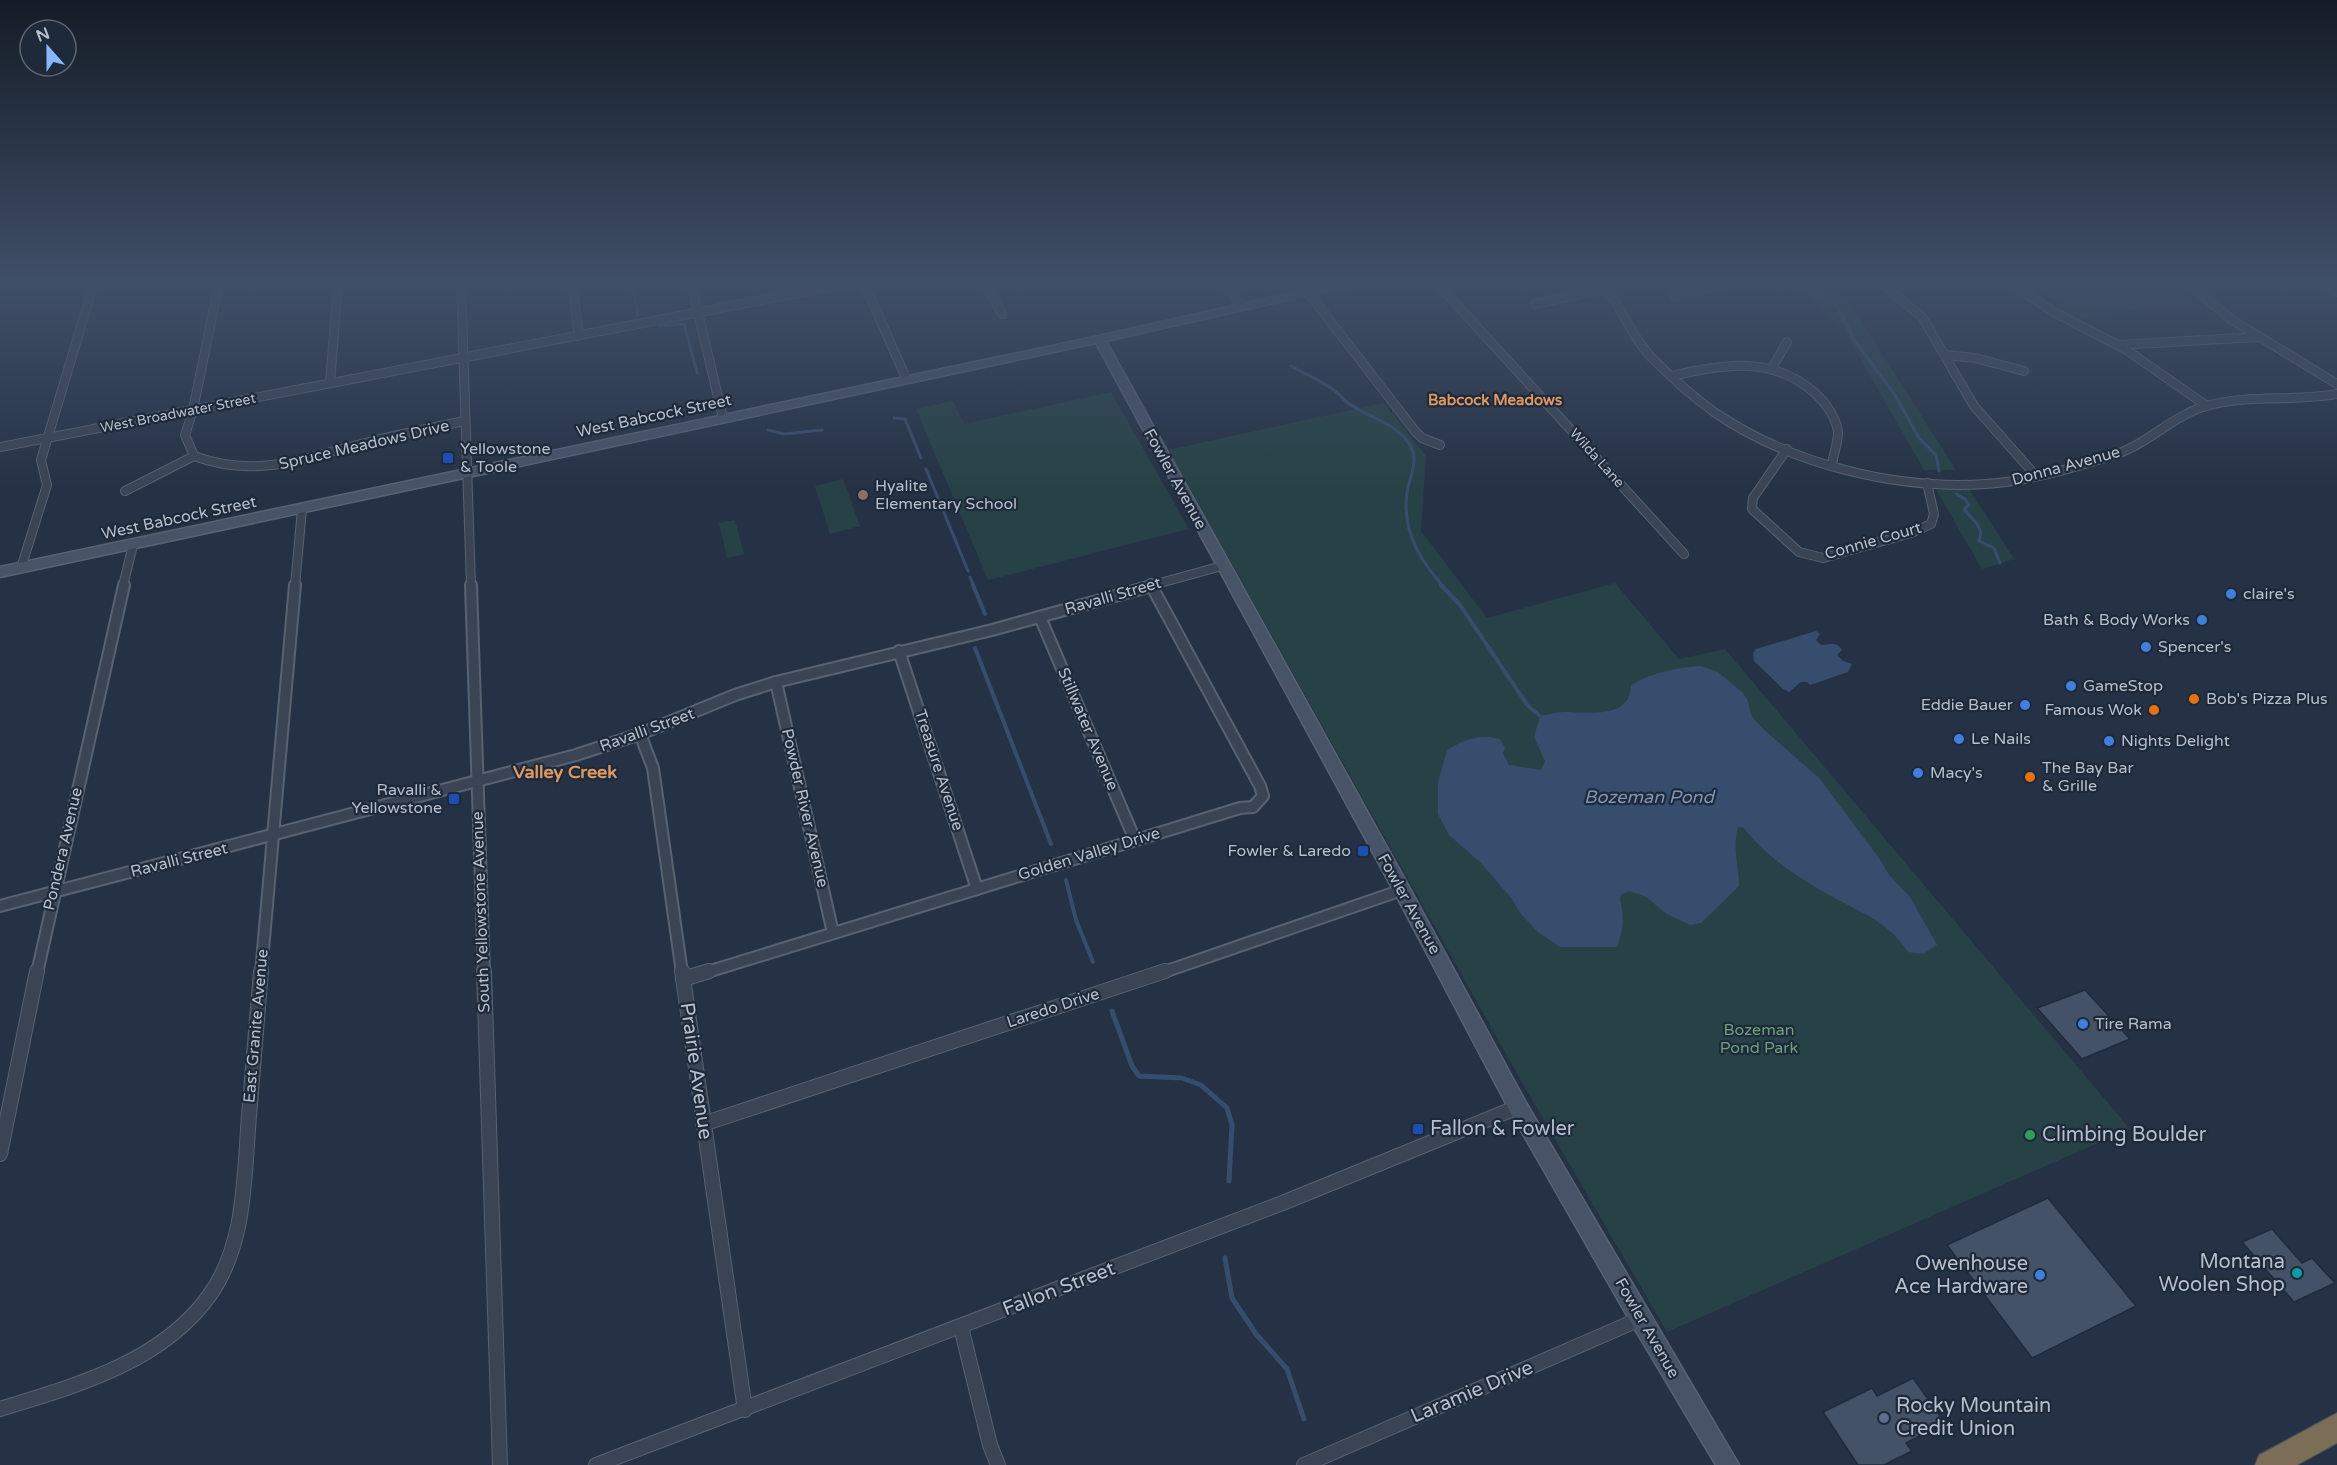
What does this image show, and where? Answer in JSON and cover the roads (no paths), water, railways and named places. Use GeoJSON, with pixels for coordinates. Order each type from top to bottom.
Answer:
{"type":"FeatureCollection","features":[{"type":"Feature","properties":{"kind":"highway"},"geometry":{"type":"LineString","coordinates":[[2269,1465],[2337,1427]]}},
{"type":"Feature","properties":{"kind":"street"},"geometry":{"type":"LineString","coordinates":[[21,568],[47,485],[41,460],[74,351]]}},
{"type":"Feature","properties":{"kind":"street"},"geometry":{"type":"LineString","coordinates":[[125,492],[194,456],[185,435],[193,410],[205,351]]}},
{"type":"Feature","properties":{"kind":"street"},"geometry":{"type":"LineString","coordinates":[[330,383],[333,351]]}},
{"type":"Feature","properties":{"kind":"street","name":"South Yellowstone Avenue"},"geometry":{"type":"LineString","coordinates":[[463,351],[500,1465]]}},
{"type":"Feature","properties":{"kind":"street","name":"West Broadwater Street"},"geometry":{"type":"LineString","coordinates":[[0,447],[498,351]]}},
{"type":"Feature","properties":{"kind":"street"},"geometry":{"type":"LineString","coordinates":[[707,351],[723,418]]}},
{"type":"Feature","properties":{"kind":"street"},"geometry":{"type":"LineString","coordinates":[[894,351],[906,378]]}},
{"type":"Feature","properties":{"kind":"street","name":"West Babcock Street"},"geometry":{"type":"LineString","coordinates":[[0,572],[1038,351]]}},
{"type":"Feature","properties":{"kind":"street","name":"Fowler Avenue"},"geometry":{"type":"LineString","coordinates":[[1106,351],[1402,890],[1518,1107],[1640,1319],[1728,1465]]}},
{"type":"Feature","properties":{"kind":"street"},"geometry":{"type":"LineString","coordinates":[[1353,351],[1414,431],[1422,438],[1440,445]]}},
{"type":"Feature","properties":{"kind":"street","name":"Wilda Lane"},"geometry":{"type":"LineString","coordinates":[[1499,351],[1684,554]]}},
{"type":"Feature","properties":{"kind":"street","name":"Donna Avenue"},"geometry":{"type":"LineString","coordinates":[[1648,351],[1707,406],[1737,426],[1787,449],[1832,465],[1871,475],[1927,483],[1982,484],[2036,476],[2137,446],[2161,432],[2165,425],[2173,419],[2207,406],[2229,402],[2312,400],[2337,394]]}},
{"type":"Feature","properties":{"kind":"street"},"geometry":{"type":"LineString","coordinates":[[1772,368],[1781,351]]}},
{"type":"Feature","properties":{"kind":"street"},"geometry":{"type":"LineString","coordinates":[[1943,351],[1974,406],[2036,476]]}},
{"type":"Feature","properties":{"kind":"street"},"geometry":{"type":"LineString","coordinates":[[2127,351],[2207,406]]}},
{"type":"Feature","properties":{"kind":"street"},"geometry":{"type":"LineString","coordinates":[[2284,351],[2337,384]]}},
{"type":"Feature","properties":{"kind":"street"},"geometry":{"type":"LineString","coordinates":[[1945,355],[1975,358],[2024,371]]}},
{"type":"Feature","properties":{"kind":"street"},"geometry":{"type":"LineString","coordinates":[[1672,376],[1726,365],[1772,368],[1802,381],[1824,401],[1838,430],[1832,465]]}},
{"type":"Feature","properties":{"kind":"street","name":"Spruce Meadows Drive"},"geometry":{"type":"LineString","coordinates":[[194,456],[212,465],[238,468],[272,467],[464,421]]}},
{"type":"Feature","properties":{"kind":"street","name":"Connie Court"},"geometry":{"type":"LineString","coordinates":[[1787,449],[1753,498],[1752,509],[1799,552],[1823,558],[1911,533],[1931,524],[1934,514],[1927,483]]}},
{"type":"Feature","properties":{"kind":"street","name":"East Granite Avenue"},"geometry":{"type":"LineString","coordinates":[[0,1409],[77,1386],[128,1364],[179,1330],[210,1295],[231,1254],[241,1218],[272,836],[302,509]]}},
{"type":"Feature","properties":{"kind":"street","name":"Pondera Avenue"},"geometry":{"type":"LineString","coordinates":[[0,1154],[53,892],[133,545]]}},
{"type":"Feature","properties":{"kind":"street","name":"Ravalli Street"},"geometry":{"type":"LineString","coordinates":[[0,906],[576,755],[640,734],[735,695],[776,682],[899,651],[927,647],[1222,566]]}},
{"type":"Feature","properties":{"kind":"street","name":"Golden Valley Drive"},"geometry":{"type":"LineString","coordinates":[[683,979],[1240,808],[1253,807],[1263,796],[1260,786],[1151,585]]}},
{"type":"Feature","properties":{"kind":"street","name":"Stillwater Avenue"},"geometry":{"type":"LineString","coordinates":[[1040,617],[1135,840]]}},
{"type":"Feature","properties":{"kind":"street","name":"Treasure Avenue"},"geometry":{"type":"LineString","coordinates":[[899,651],[977,889]]}},
{"type":"Feature","properties":{"kind":"street","name":"Powder River Avenue"},"geometry":{"type":"LineString","coordinates":[[776,682],[833,933]]}},
{"type":"Feature","properties":{"kind":"street","name":"Prairie Avenue"},"geometry":{"type":"LineString","coordinates":[[640,734],[654,768],[745,1410]]}},
{"type":"Feature","properties":{"kind":"street","name":"Laredo Drive"},"geometry":{"type":"LineString","coordinates":[[703,1124],[1142,979],[1402,890]]}},
{"type":"Feature","properties":{"kind":"street","name":"Fallon Street"},"geometry":{"type":"LineString","coordinates":[[596,1465],[1285,1202],[1518,1107]]}},
{"type":"Feature","properties":{"kind":"street","name":"Laramie Drive"},"geometry":{"type":"LineString","coordinates":[[1304,1465],[1640,1319]]}},
{"type":"Feature","properties":{"kind":"street"},"geometry":{"type":"LineString","coordinates":[[961,1327],[990,1445],[998,1465]]}},
{"type":"Feature","properties":{"kind":"water"},"geometry":{"type":"Polygon","coordinates":[[[1816,631],[1820,634],[1816,640],[1821,645],[1833,644],[1840,647],[1842,650],[1837,655],[1843,661],[1852,664],[1848,672],[1810,685],[1807,682],[1801,682],[1789,692],[1754,661],[1753,653],[1756,649],[1816,631]]]}},
{"type":"Feature","properties":{"kind":"water","name":"Bozeman Pond"},"geometry":{"type":"Polygon","coordinates":[[[1701,666],[1718,672],[1743,693],[1748,701],[1751,715],[1761,727],[1819,778],[1889,875],[1910,897],[1937,945],[1923,954],[1908,952],[1900,941],[1880,923],[1800,878],[1769,855],[1743,827],[1738,827],[1736,849],[1739,886],[1701,923],[1690,925],[1667,914],[1646,897],[1630,891],[1622,894],[1620,898],[1623,922],[1617,947],[1560,947],[1538,932],[1481,863],[1449,835],[1438,814],[1438,782],[1447,750],[1472,738],[1500,739],[1509,765],[1541,770],[1545,761],[1534,737],[1540,716],[1561,712],[1606,712],[1616,709],[1624,704],[1629,696],[1631,685],[1665,671],[1701,666]]]}},
{"type":"Feature","properties":{"kind":"waterway"},"geometry":{"type":"LineString","coordinates":[[691,351],[697,373]]}},
{"type":"Feature","properties":{"kind":"waterway"},"geometry":{"type":"LineString","coordinates":[[1863,351],[1895,395],[1919,438],[1936,455],[1939,471]]}},
{"type":"Feature","properties":{"kind":"waterway"},"geometry":{"type":"LineString","coordinates":[[1291,366],[1336,391],[1356,408],[1391,426],[1411,447],[1414,457],[1406,501],[1409,528],[1419,553],[1443,586]]}},
{"type":"Feature","properties":{"kind":"waterway"},"geometry":{"type":"LineString","coordinates":[[894,418],[905,419],[921,458]]}},
{"type":"Feature","properties":{"kind":"waterway"},"geometry":{"type":"LineString","coordinates":[[768,430],[784,434],[822,430]]}},
{"type":"Feature","properties":{"kind":"waterway"},"geometry":{"type":"LineString","coordinates":[[926,469],[968,571]]}},
{"type":"Feature","properties":{"kind":"waterway"},"geometry":{"type":"LineString","coordinates":[[1956,494],[1965,499],[1969,505],[1964,509],[1979,527],[1979,541],[1994,548],[2000,563]]}},
{"type":"Feature","properties":{"kind":"waterway"},"geometry":{"type":"LineString","coordinates":[[970,577],[974,586]]}},
{"type":"Feature","properties":{"kind":"waterway"},"geometry":{"type":"LineString","coordinates":[[973,585],[985,614]]}},
{"type":"Feature","properties":{"kind":"waterway"},"geometry":{"type":"LineString","coordinates":[[1441,585],[1460,605],[1528,706],[1540,716]]}},
{"type":"Feature","properties":{"kind":"waterway"},"geometry":{"type":"LineString","coordinates":[[975,648],[1051,844]]}},
{"type":"Feature","properties":{"kind":"waterway"},"geometry":{"type":"LineString","coordinates":[[1066,880],[1076,920],[1093,962]]}},
{"type":"Feature","properties":{"kind":"waterway"},"geometry":{"type":"LineString","coordinates":[[1112,1011],[1132,1066],[1139,1076],[1182,1078],[1201,1085],[1227,1108],[1232,1125],[1229,1181]]}},
{"type":"Feature","properties":{"kind":"waterway"},"geometry":{"type":"LineString","coordinates":[[1225,1258],[1232,1298],[1256,1334],[1287,1369],[1304,1419]]}},
{"type":"Feature","properties":{"kind":"place","name":"Yellowstone & Toole"},"geometry":{"type":"Point","coordinates":[448,458]}},
{"type":"Feature","properties":{"kind":"place","name":"Hyalite Elementary School"},"geometry":{"type":"Point","coordinates":[863,495]}},
{"type":"Feature","properties":{"kind":"place","name":"claire's"},"geometry":{"type":"Point","coordinates":[2231,594]}},
{"type":"Feature","properties":{"kind":"place","name":"Bath & Body Works"},"geometry":{"type":"Point","coordinates":[2202,620]}},
{"type":"Feature","properties":{"kind":"place","name":"Spencer's"},"geometry":{"type":"Point","coordinates":[2146,647]}},
{"type":"Feature","properties":{"kind":"place","name":"GameStop"},"geometry":{"type":"Point","coordinates":[2071,686]}},
{"type":"Feature","properties":{"kind":"place","name":"Bob's Pizza Plus"},"geometry":{"type":"Point","coordinates":[2194,699]}},
{"type":"Feature","properties":{"kind":"place","name":"Eddie Bauer"},"geometry":{"type":"Point","coordinates":[2025,705]}},
{"type":"Feature","properties":{"kind":"place","name":"Famous Wok"},"geometry":{"type":"Point","coordinates":[2154,710]}},
{"type":"Feature","properties":{"kind":"place","name":"Le Nails"},"geometry":{"type":"Point","coordinates":[1959,739]}},
{"type":"Feature","properties":{"kind":"place","name":"Nights Delight"},"geometry":{"type":"Point","coordinates":[2109,741]}},
{"type":"Feature","properties":{"kind":"place","name":"Macy's"},"geometry":{"type":"Point","coordinates":[1918,773]}},
{"type":"Feature","properties":{"kind":"place","name":"The Bay Bar & Grille"},"geometry":{"type":"Point","coordinates":[2030,777]}},
{"type":"Feature","properties":{"kind":"place","name":"Ravalli & Yellowstone"},"geometry":{"type":"Point","coordinates":[454,799]}},
{"type":"Feature","properties":{"kind":"place","name":"Fowler & Laredo"},"geometry":{"type":"Point","coordinates":[1363,851]}},
{"type":"Feature","properties":{"kind":"place","name":"Tire Rama"},"geometry":{"type":"Point","coordinates":[2083,1024]}},
{"type":"Feature","properties":{"kind":"place","name":"Fallon & Fowler"},"geometry":{"type":"Point","coordinates":[1418,1129]}},
{"type":"Feature","properties":{"kind":"place","name":"Climbing Boulder"},"geometry":{"type":"Point","coordinates":[2030,1135]}},
{"type":"Feature","properties":{"kind":"place","name":"Montana Woolen Shop"},"geometry":{"type":"Point","coordinates":[2297,1273]}},
{"type":"Feature","properties":{"kind":"place","name":"Owenhouse Ace Hardware"},"geometry":{"type":"Point","coordinates":[2040,1275]}},
{"type":"Feature","properties":{"kind":"place","name":"Rocky Mountain Credit Union"},"geometry":{"type":"Point","coordinates":[1884,1418]}},
{"type":"Feature","properties":{"kind":"district","name":"Babcock Meadows"},"geometry":{"type":"Point","coordinates":[1495,400]}},
{"type":"Feature","properties":{"kind":"district","name":"Valley Creek"},"geometry":{"type":"Point","coordinates":[565,772]}},
{"type":"Feature","properties":{"kind":"park label","name":"Bozeman Pond Park"},"geometry":{"type":"Point","coordinates":[1759,1039]}}]}
